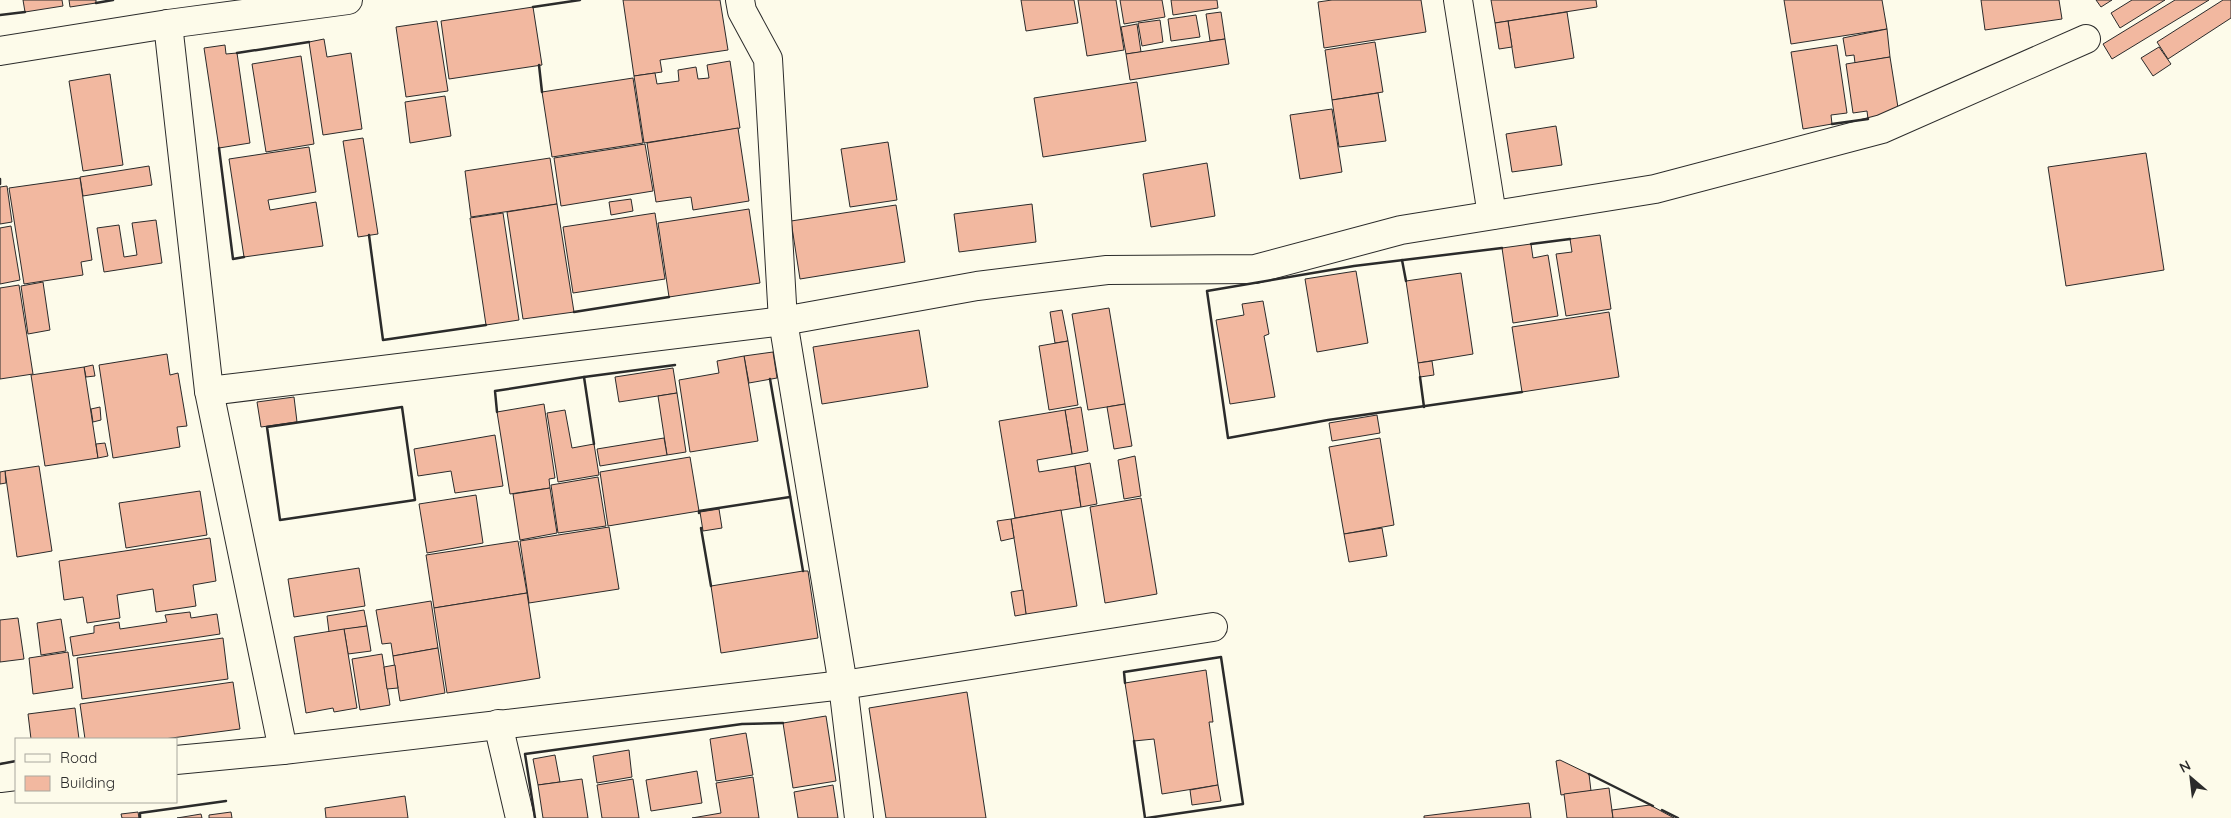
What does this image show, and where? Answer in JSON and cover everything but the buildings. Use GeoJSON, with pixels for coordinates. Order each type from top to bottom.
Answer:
{"type":"FeatureCollection","features":[{"type":"Feature","properties":{"kind":"street"},"geometry":{"type":"LineString","coordinates":[[0,51],[168,24],[348,0]]}},
{"type":"Feature","properties":{"kind":"street"},"geometry":{"type":"LineString","coordinates":[[740,0],[742,11],[768,59],[783,321],[843,685],[859,818]]}},
{"type":"Feature","properties":{"kind":"street"},"geometry":{"type":"LineString","coordinates":[[1458,0],[1492,215]]}},
{"type":"Feature","properties":{"kind":"street"},"geometry":{"type":"LineString","coordinates":[[168,24],[210,391],[282,750]]}},
{"type":"Feature","properties":{"kind":"street"},"geometry":{"type":"LineString","coordinates":[[210,391],[783,321],[977,286],[1107,270],[1255,269],[1401,230],[1655,188],[1882,129],[2086,39]]}},
{"type":"Feature","properties":{"kind":"street"},"geometry":{"type":"LineString","coordinates":[[178,760],[282,750],[843,685],[1213,627]]}},
{"type":"Feature","properties":{"kind":"street"},"geometry":{"type":"LineString","coordinates":[[498,724],[520,818]]}},
{"type":"Feature","properties":{"kind":"street"},"geometry":{"type":"LineString","coordinates":[[0,778],[15,776]]}},
{"type":"Feature","properties":{"kind":"wall"},"geometry":{"type":"LineString","coordinates":[[96,3],[113,0]]}},
{"type":"Feature","properties":{"kind":"wall"},"geometry":{"type":"LineString","coordinates":[[533,7],[580,0]]}},
{"type":"Feature","properties":{"kind":"wall"},"geometry":{"type":"LineString","coordinates":[[0,15],[25,12]]}},
{"type":"Feature","properties":{"kind":"wall"},"geometry":{"type":"LineString","coordinates":[[237,53],[309,42]]}},
{"type":"Feature","properties":{"kind":"wall"},"geometry":{"type":"LineString","coordinates":[[539,65],[542,92]]}},
{"type":"Feature","properties":{"kind":"wall"},"geometry":{"type":"LineString","coordinates":[[1832,124],[1868,119]]}},
{"type":"Feature","properties":{"kind":"wall"},"geometry":{"type":"LineString","coordinates":[[219,148],[233,259],[244,257]]}},
{"type":"Feature","properties":{"kind":"wall"},"geometry":{"type":"LineString","coordinates":[[0,179],[0,184]]}},
{"type":"Feature","properties":{"kind":"wall"},"geometry":{"type":"LineString","coordinates":[[369,235],[383,340],[486,325]]}},
{"type":"Feature","properties":{"kind":"wall"},"geometry":{"type":"LineString","coordinates":[[1531,244],[1570,239]]}},
{"type":"Feature","properties":{"kind":"wall"},"geometry":{"type":"LineString","coordinates":[[1502,248],[1354,266],[1207,291],[1228,438],[1328,420],[1522,392]]}},
{"type":"Feature","properties":{"kind":"wall"},"geometry":{"type":"LineString","coordinates":[[1402,260],[1406,281]]}},
{"type":"Feature","properties":{"kind":"wall"},"geometry":{"type":"LineString","coordinates":[[574,312],[669,297]]}},
{"type":"Feature","properties":{"kind":"wall"},"geometry":{"type":"LineString","coordinates":[[584,377],[675,365]]}},
{"type":"Feature","properties":{"kind":"wall"},"geometry":{"type":"LineString","coordinates":[[497,412],[495,391],[584,377],[594,444]]}},
{"type":"Feature","properties":{"kind":"wall"},"geometry":{"type":"LineString","coordinates":[[1420,377],[1424,407]]}},
{"type":"Feature","properties":{"kind":"wall"},"geometry":{"type":"LineString","coordinates":[[770,379],[803,571]]}},
{"type":"Feature","properties":{"kind":"wall"},"geometry":{"type":"LineString","coordinates":[[402,407],[415,500],[280,520],[267,427],[402,407]]}},
{"type":"Feature","properties":{"kind":"wall"},"geometry":{"type":"LineString","coordinates":[[699,513],[699,511],[790,497]]}},
{"type":"Feature","properties":{"kind":"wall"},"geometry":{"type":"LineString","coordinates":[[701,528],[711,586]]}},
{"type":"Feature","properties":{"kind":"wall"},"geometry":{"type":"LineString","coordinates":[[1125,683],[1124,672],[1221,657],[1243,804],[1147,818]]}},
{"type":"Feature","properties":{"kind":"wall"},"geometry":{"type":"LineString","coordinates":[[535,818],[525,754],[742,724],[783,723]]}},
{"type":"Feature","properties":{"kind":"wall"},"geometry":{"type":"LineString","coordinates":[[1134,741],[1145,818]]}},
{"type":"Feature","properties":{"kind":"wall"},"geometry":{"type":"LineString","coordinates":[[0,764],[15,761]]}},
{"type":"Feature","properties":{"kind":"wall"},"geometry":{"type":"LineString","coordinates":[[1589,774],[1653,806]]}},
{"type":"Feature","properties":{"kind":"wall"},"geometry":{"type":"LineString","coordinates":[[140,818],[140,813],[226,801]]}},
{"type":"Feature","properties":{"kind":"wall"},"geometry":{"type":"LineString","coordinates":[[1662,810],[1678,818]]}}]}
